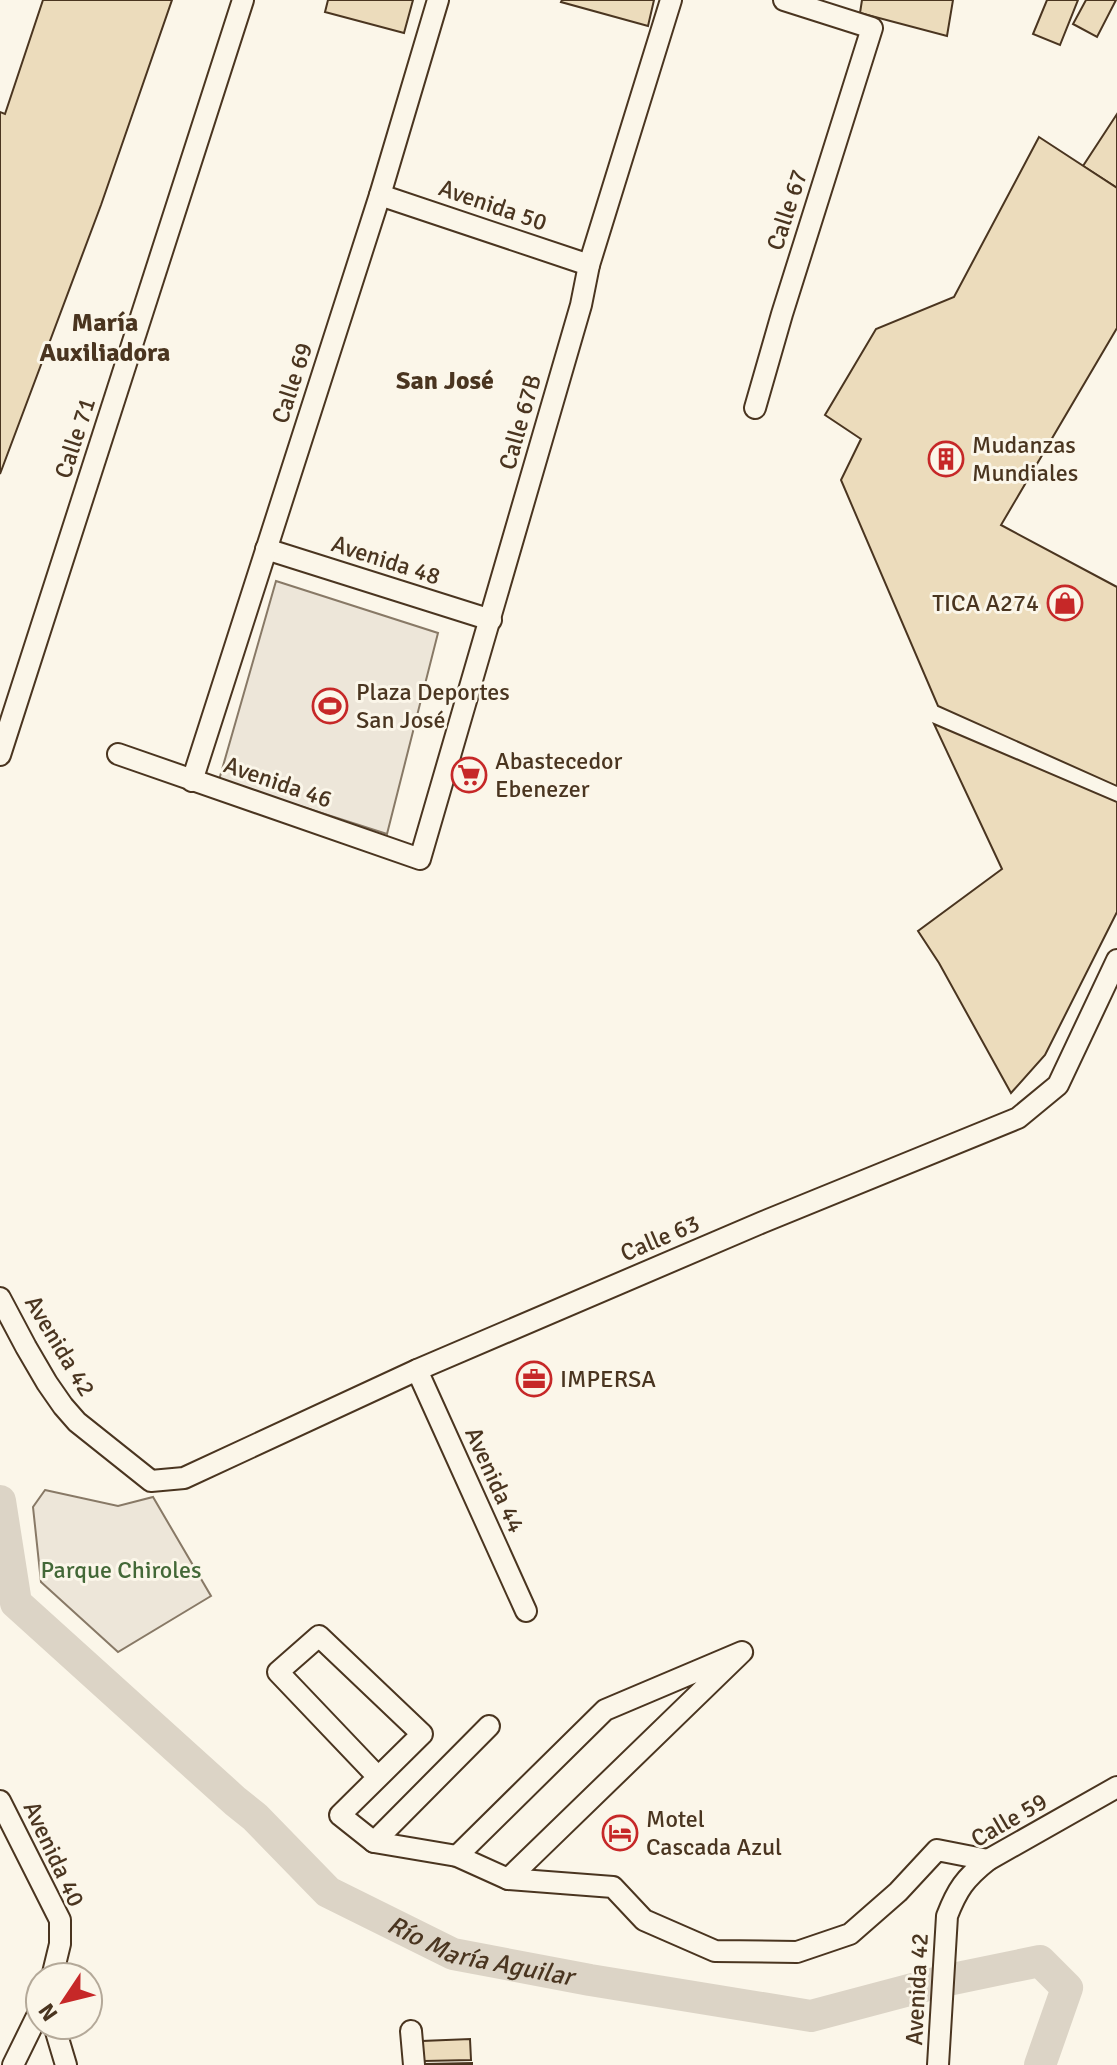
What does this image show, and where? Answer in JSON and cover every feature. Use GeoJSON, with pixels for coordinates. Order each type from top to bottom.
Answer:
{"type":"FeatureCollection","features":[{"type":"Feature","properties":{"kind":"street","name":"Calle 71"},"geometry":{"type":"LineString","coordinates":[[0,755],[243,0]]}},
{"type":"Feature","properties":{"kind":"street","name":"Calle 69"},"geometry":{"type":"LineString","coordinates":[[192,781],[380,195],[438,0]]}},
{"type":"Feature","properties":{"kind":"street","name":"Calle 67B"},"geometry":{"type":"LineString","coordinates":[[420,859],[581,305],[589,265],[671,0]]}},
{"type":"Feature","properties":{"kind":"street","name":"Calle 67"},"geometry":{"type":"LineString","coordinates":[[755,408],[786,299],[872,28],[784,0]]}},
{"type":"Feature","properties":{"kind":"street","name":"Avenida 50"},"geometry":{"type":"LineString","coordinates":[[380,195],[589,265]]}},
{"type":"Feature","properties":{"kind":"street","name":"Avenida 48"},"geometry":{"type":"LineString","coordinates":[[266,549],[491,620]]}},
{"type":"Feature","properties":{"kind":"street","name":"Avenida 46"},"geometry":{"type":"LineString","coordinates":[[118,754],[420,859]]}},
{"type":"Feature","properties":{"kind":"street","name":"Calle 63"},"geometry":{"type":"LineString","coordinates":[[151,1481],[184,1478],[417,1370],[763,1222],[1018,1118],[1058,1085],[1117,960]]}},
{"type":"Feature","properties":{"kind":"street","name":"Avenida 42"},"geometry":{"type":"LineString","coordinates":[[0,1298],[47,1383],[70,1414],[151,1481]]}},
{"type":"Feature","properties":{"kind":"street","name":"Avenida 44"},"geometry":{"type":"LineString","coordinates":[[417,1370],[526,1611]]}},
{"type":"Feature","properties":{"kind":"street"},"geometry":{"type":"LineString","coordinates":[[378,1777],[278,1672],[319,1636],[422,1734],[340,1815],[374,1842],[457,1856],[508,1879],[613,1887],[644,1920],[715,1951],[797,1952],[850,1934],[898,1892],[937,1850],[988,1860]]}},
{"type":"Feature","properties":{"kind":"street"},"geometry":{"type":"LineString","coordinates":[[457,1856],[605,1710],[742,1652],[508,1879]]}},
{"type":"Feature","properties":{"kind":"street"},"geometry":{"type":"LineString","coordinates":[[374,1842],[489,1726]]}},
{"type":"Feature","properties":{"kind":"street","name":"Calle 59"},"geometry":{"type":"LineString","coordinates":[[947,1916],[956,1893],[968,1875],[988,1860],[1117,1787]]}},
{"type":"Feature","properties":{"kind":"street","name":"Avenida 40"},"geometry":{"type":"LineString","coordinates":[[0,1801],[60,1920],[60,1944],[56,1961]]}},
{"type":"Feature","properties":{"kind":"street","name":"Avenida 42"},"geometry":{"type":"LineString","coordinates":[[938,2061],[947,1916]]}},
{"type":"Feature","properties":{"kind":"street"},"geometry":{"type":"LineString","coordinates":[[411,2031],[414,2065]]}},
{"type":"Feature","properties":{"kind":"street"},"geometry":{"type":"LineString","coordinates":[[13,2065],[25,2041]]}},
{"type":"Feature","properties":{"kind":"street"},"geometry":{"type":"LineString","coordinates":[[59,2041],[66,2065]]}},
{"type":"Feature","properties":{"kind":"green space","name":"Plaza Deportes San José"},"geometry":{"type":"Polygon","coordinates":[[[276,581],[438,633],[387,834],[219,780],[276,581]]]}},
{"type":"Feature","properties":{"kind":"green space","name":"Parque Chiroles"},"geometry":{"type":"Polygon","coordinates":[[[45,1490],[118,1506],[153,1497],[211,1596],[118,1652],[41,1582],[33,1507],[45,1490]]]}},
{"type":"Feature","properties":{"kind":"building"},"geometry":{"type":"Polygon","coordinates":[[[43,0],[172,0],[101,205],[0,474],[0,112],[5,114],[43,0]]]}},
{"type":"Feature","properties":{"kind":"building"},"geometry":{"type":"Polygon","coordinates":[[[328,0],[413,0],[404,33],[325,12],[328,0]]]}},
{"type":"Feature","properties":{"kind":"building"},"geometry":{"type":"Polygon","coordinates":[[[562,0],[654,0],[648,26],[562,0]]]}},
{"type":"Feature","properties":{"kind":"building"},"geometry":{"type":"Polygon","coordinates":[[[862,0],[953,0],[947,36],[860,13],[862,0]]]}},
{"type":"Feature","properties":{"kind":"building"},"geometry":{"type":"Polygon","coordinates":[[[1047,0],[1078,0],[1060,45],[1033,34],[1047,0]]]}},
{"type":"Feature","properties":{"kind":"building"},"geometry":{"type":"Polygon","coordinates":[[[1086,0],[1116,0],[1097,37],[1073,24],[1086,0]]]}},
{"type":"Feature","properties":{"kind":"building"},"geometry":{"type":"Polygon","coordinates":[[[1117,114],[1117,188],[1083,166],[1117,114]]]}},
{"type":"Feature","properties":{"kind":"building","name":"Mudanzas Mundiales"},"geometry":{"type":"Polygon","coordinates":[[[1039,137],[1117,188],[1117,328],[1001,525],[1117,587],[1117,786],[938,706],[841,480],[861,439],[825,415],[876,329],[954,297],[1039,137]]]}},
{"type":"Feature","properties":{"kind":"building"},"geometry":{"type":"Polygon","coordinates":[[[934,724],[1117,802],[1117,912],[1045,1055],[1011,1093],[918,931],[1002,869],[934,724]]]}},
{"type":"Feature","properties":{"kind":"building"},"geometry":{"type":"Polygon","coordinates":[[[470,2039],[471,2060],[424,2061],[422,2041],[470,2039]]]}},
{"type":"Feature","properties":{"kind":"building"},"geometry":{"type":"Polygon","coordinates":[[[472,2063],[472,2065],[424,2064],[472,2063]]]}},
{"type":"Feature","properties":{"kind":"waterway","name":"Río María Aguilar"},"geometry":{"type":"LineString","coordinates":[[0,1501],[16,1603],[255,1817],[328,1892],[453,1954],[811,2016],[943,1981],[1040,1961],[1067,1988],[1040,2065]]}},
{"type":"Feature","properties":{"kind":"place","name":"Mudanzas Mundiales"},"geometry":{"type":"Point","coordinates":[946,459]}},
{"type":"Feature","properties":{"kind":"place","name":"TICA A274"},"geometry":{"type":"Point","coordinates":[1065,603]}},
{"type":"Feature","properties":{"kind":"place","name":"Plaza Deportes San José"},"geometry":{"type":"Point","coordinates":[330,706]}},
{"type":"Feature","properties":{"kind":"place","name":"Abastecedor Ebenezer"},"geometry":{"type":"Point","coordinates":[469,775]}},
{"type":"Feature","properties":{"kind":"place","name":"IMPERSA"},"geometry":{"type":"Point","coordinates":[534,1379]}},
{"type":"Feature","properties":{"kind":"place","name":"Motel Cascada Azul"},"geometry":{"type":"Point","coordinates":[620,1833]}},
{"type":"Feature","properties":{"kind":"district","name":"María Auxiliadora"},"geometry":{"type":"Point","coordinates":[105,337]}},
{"type":"Feature","properties":{"kind":"district","name":"San José"},"geometry":{"type":"Point","coordinates":[445,380]}}]}
